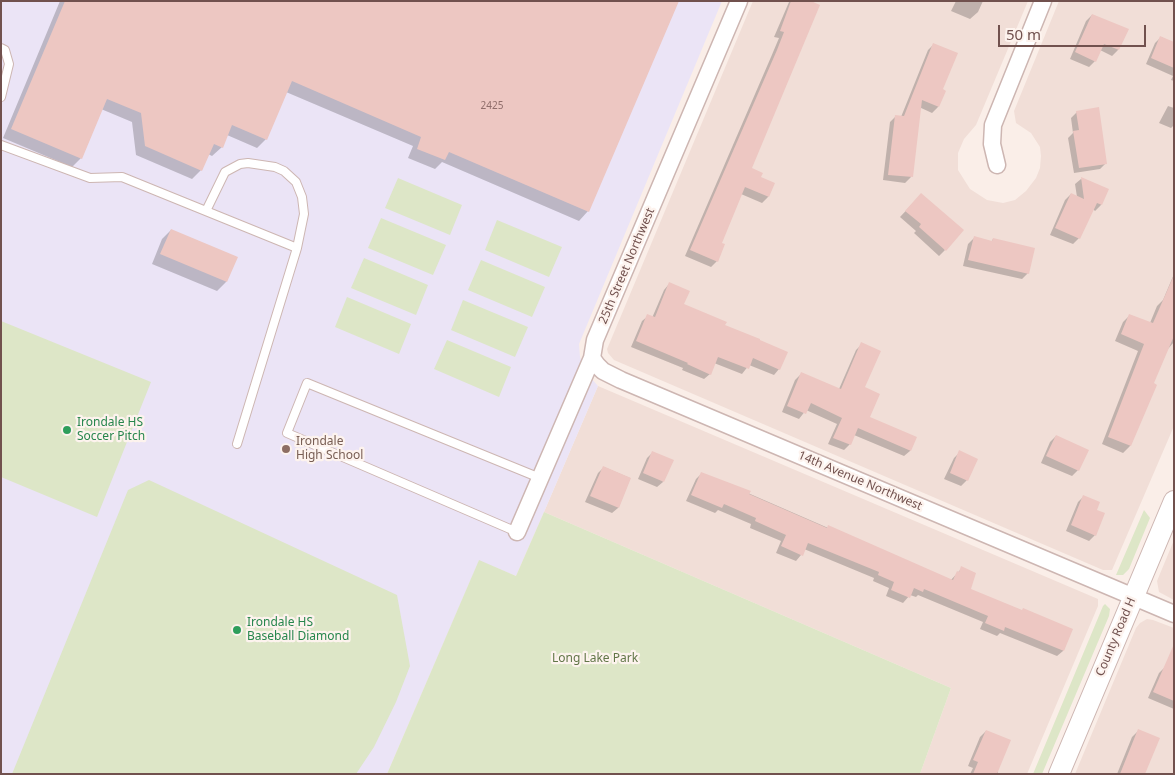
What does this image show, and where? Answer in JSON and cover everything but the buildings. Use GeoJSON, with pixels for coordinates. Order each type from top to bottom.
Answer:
{"type":"FeatureCollection","features":[{"type":"Feature","properties":{"kind":"street","name":"25th Street Northwest"},"geometry":{"type":"LineString","coordinates":[[517,532],[592,358],[595,340],[739,1]]}},
{"type":"Feature","properties":{"kind":"street"},"geometry":{"type":"LineString","coordinates":[[997,165],[992,144],[993,125],[1043,1]]}},
{"type":"Feature","properties":{"kind":"street","name":"14th Avenue Northwest"},"geometry":{"type":"LineString","coordinates":[[592,358],[603,371],[621,380],[1174,614]]}},
{"type":"Feature","properties":{"kind":"street","name":"County Road H"},"geometry":{"type":"LineString","coordinates":[[1059,774],[1174,501]]}},
{"type":"Feature","properties":{"kind":"lane"},"geometry":{"type":"LineString","coordinates":[[1,48],[5,50],[9,64],[1,96]]}},
{"type":"Feature","properties":{"kind":"lane"},"geometry":{"type":"LineString","coordinates":[[1,145],[90,178],[122,177],[296,248]]}},
{"type":"Feature","properties":{"kind":"lane"},"geometry":{"type":"LineString","coordinates":[[206,211],[225,172],[248,162],[275,167],[284,171],[296,182],[302,197],[304,214],[296,248],[237,444]]}},
{"type":"Feature","properties":{"kind":"lane"},"geometry":{"type":"LineString","coordinates":[[517,532],[286,433],[307,383],[540,478]]}},
{"type":"Feature","properties":{"kind":"shaded area","name":"Irondale High School"},"geometry":{"type":"Polygon","coordinates":[[[1,1],[722,1],[579,344],[584,370],[598,386],[544,512],[516,576],[479,561],[387,774],[1,774],[1,1]]]}},
{"type":"Feature","properties":{"kind":"shaded area"},"geometry":{"type":"Polygon","coordinates":[[[753,1],[1028,1],[976,125],[964,139],[958,153],[958,170],[970,189],[987,200],[1003,203],[1015,200],[1026,191],[1036,178],[1040,168],[1040,147],[1031,133],[1016,123],[1014,111],[1059,1],[1174,1],[1174,426],[1112,570],[1103,570],[614,360],[608,353],[607,349],[753,1]]]}},
{"type":"Feature","properties":{"kind":"shaded area"},"geometry":{"type":"Polygon","coordinates":[[[598,386],[1098,599],[1098,606],[1027,774],[920,774],[951,688],[544,512],[598,386]]]}},
{"type":"Feature","properties":{"kind":"shaded area"},"geometry":{"type":"Polygon","coordinates":[[[1174,540],[1174,600],[1159,592],[1157,581],[1174,540]]]}},
{"type":"Feature","properties":{"kind":"shaded area"},"geometry":{"type":"Polygon","coordinates":[[[1147,619],[1174,628],[1174,774],[1075,774],[1136,628],[1147,619]]]}},
{"type":"Feature","properties":{"kind":"green space"},"geometry":{"type":"Polygon","coordinates":[[[398,178],[462,205],[450,235],[385,208],[398,178]]]}},
{"type":"Feature","properties":{"kind":"green space"},"geometry":{"type":"Polygon","coordinates":[[[381,218],[446,245],[433,275],[368,248],[381,218]]]}},
{"type":"Feature","properties":{"kind":"green space"},"geometry":{"type":"Polygon","coordinates":[[[497,220],[562,247],[549,277],[485,250],[497,220]]]}},
{"type":"Feature","properties":{"kind":"green space"},"geometry":{"type":"Polygon","coordinates":[[[364,258],[428,285],[416,315],[351,288],[364,258]]]}},
{"type":"Feature","properties":{"kind":"green space"},"geometry":{"type":"Polygon","coordinates":[[[481,260],[545,287],[532,317],[468,290],[481,260]]]}},
{"type":"Feature","properties":{"kind":"green space"},"geometry":{"type":"Polygon","coordinates":[[[347,297],[411,324],[399,354],[335,327],[347,297]]]}},
{"type":"Feature","properties":{"kind":"green space"},"geometry":{"type":"Polygon","coordinates":[[[463,300],[528,327],[515,357],[451,330],[463,300]]]}},
{"type":"Feature","properties":{"kind":"green space","name":"Irondale HS Soccer Pitch"},"geometry":{"type":"Polygon","coordinates":[[[1,321],[151,382],[97,517],[1,477],[1,321]]]}},
{"type":"Feature","properties":{"kind":"green space"},"geometry":{"type":"Polygon","coordinates":[[[447,340],[511,367],[499,397],[434,369],[447,340]]]}},
{"type":"Feature","properties":{"kind":"green space","name":"Irondale HS Baseball Diamond"},"geometry":{"type":"Polygon","coordinates":[[[149,480],[397,595],[410,666],[396,702],[374,747],[356,774],[12,774],[128,490],[149,480]]]}},
{"type":"Feature","properties":{"kind":"green space"},"geometry":{"type":"Polygon","coordinates":[[[1144,510],[1150,518],[1129,569],[1123,575],[1116,575],[1144,510]]]}},
{"type":"Feature","properties":{"kind":"green space","name":"Long Lake Park"},"geometry":{"type":"Polygon","coordinates":[[[544,512],[951,688],[920,774],[387,774],[479,560],[516,576],[544,512]]]}},
{"type":"Feature","properties":{"kind":"green space"},"geometry":{"type":"Polygon","coordinates":[[[1105,604],[1110,609],[1109,616],[1042,774],[1033,774],[1103,606],[1105,604]]]}},
{"type":"Feature","properties":{"kind":"place","name":"Irondale HS Soccer Pitch"},"geometry":{"type":"Point","coordinates":[67,430]}},
{"type":"Feature","properties":{"kind":"place","name":"Irondale High School"},"geometry":{"type":"Point","coordinates":[286,449]}},
{"type":"Feature","properties":{"kind":"place","name":"Irondale HS Baseball Diamond"},"geometry":{"type":"Point","coordinates":[237,630]}}]}
